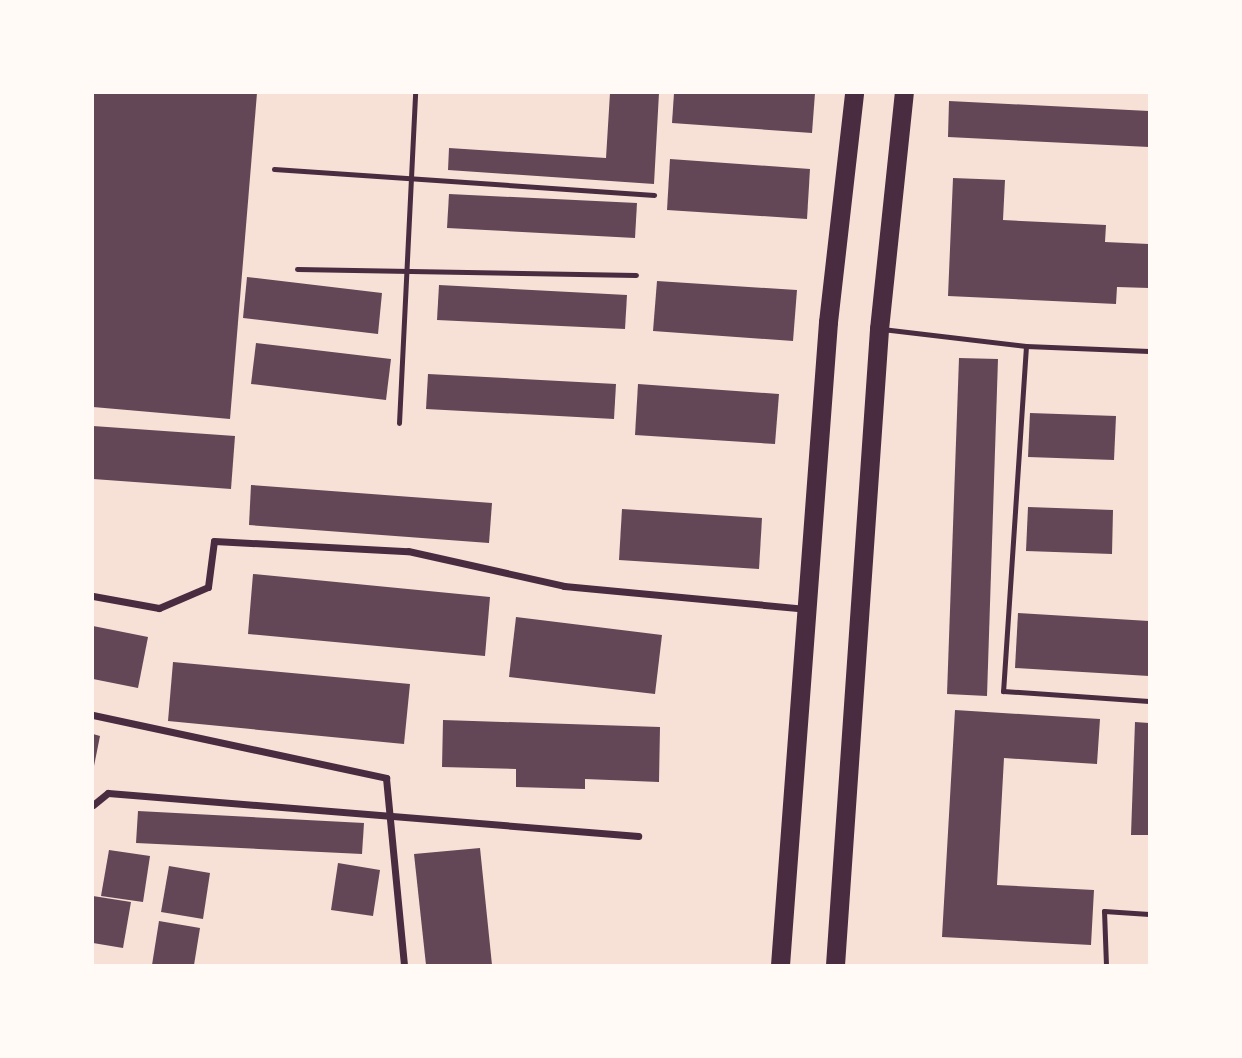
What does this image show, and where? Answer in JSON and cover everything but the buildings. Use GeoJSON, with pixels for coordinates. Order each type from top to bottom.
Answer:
{"type":"FeatureCollection","features":[{"type":"Feature","properties":{"kind":"highway"},"geometry":{"type":"LineString","coordinates":[[779,965],[828,322],[854,93]]}},
{"type":"Feature","properties":{"kind":"highway"},"geometry":{"type":"LineString","coordinates":[[835,965],[879,329],[904,93]]}},
{"type":"Feature","properties":{"kind":"street"},"geometry":{"type":"LineString","coordinates":[[93,596],[159,608],[208,587],[214,541],[408,551],[564,586],[806,609]]}},
{"type":"Feature","properties":{"kind":"street"},"geometry":{"type":"LineString","coordinates":[[93,715],[386,778],[404,965]]}},
{"type":"Feature","properties":{"kind":"street"},"geometry":{"type":"LineString","coordinates":[[93,805],[108,793],[638,836]]}},
{"type":"Feature","properties":{"kind":"lane"},"geometry":{"type":"LineString","coordinates":[[399,423],[415,93]]}},
{"type":"Feature","properties":{"kind":"lane"},"geometry":{"type":"LineString","coordinates":[[274,169],[654,195]]}},
{"type":"Feature","properties":{"kind":"lane"},"geometry":{"type":"LineString","coordinates":[[297,269],[636,275]]}},
{"type":"Feature","properties":{"kind":"lane"},"geometry":{"type":"LineString","coordinates":[[879,329],[1026,346],[1149,351]]}},
{"type":"Feature","properties":{"kind":"lane"},"geometry":{"type":"LineString","coordinates":[[1026,346],[1003,691],[1149,701]]}},
{"type":"Feature","properties":{"kind":"lane"},"geometry":{"type":"LineString","coordinates":[[1106,965],[1104,911],[1149,914]]}}]}
